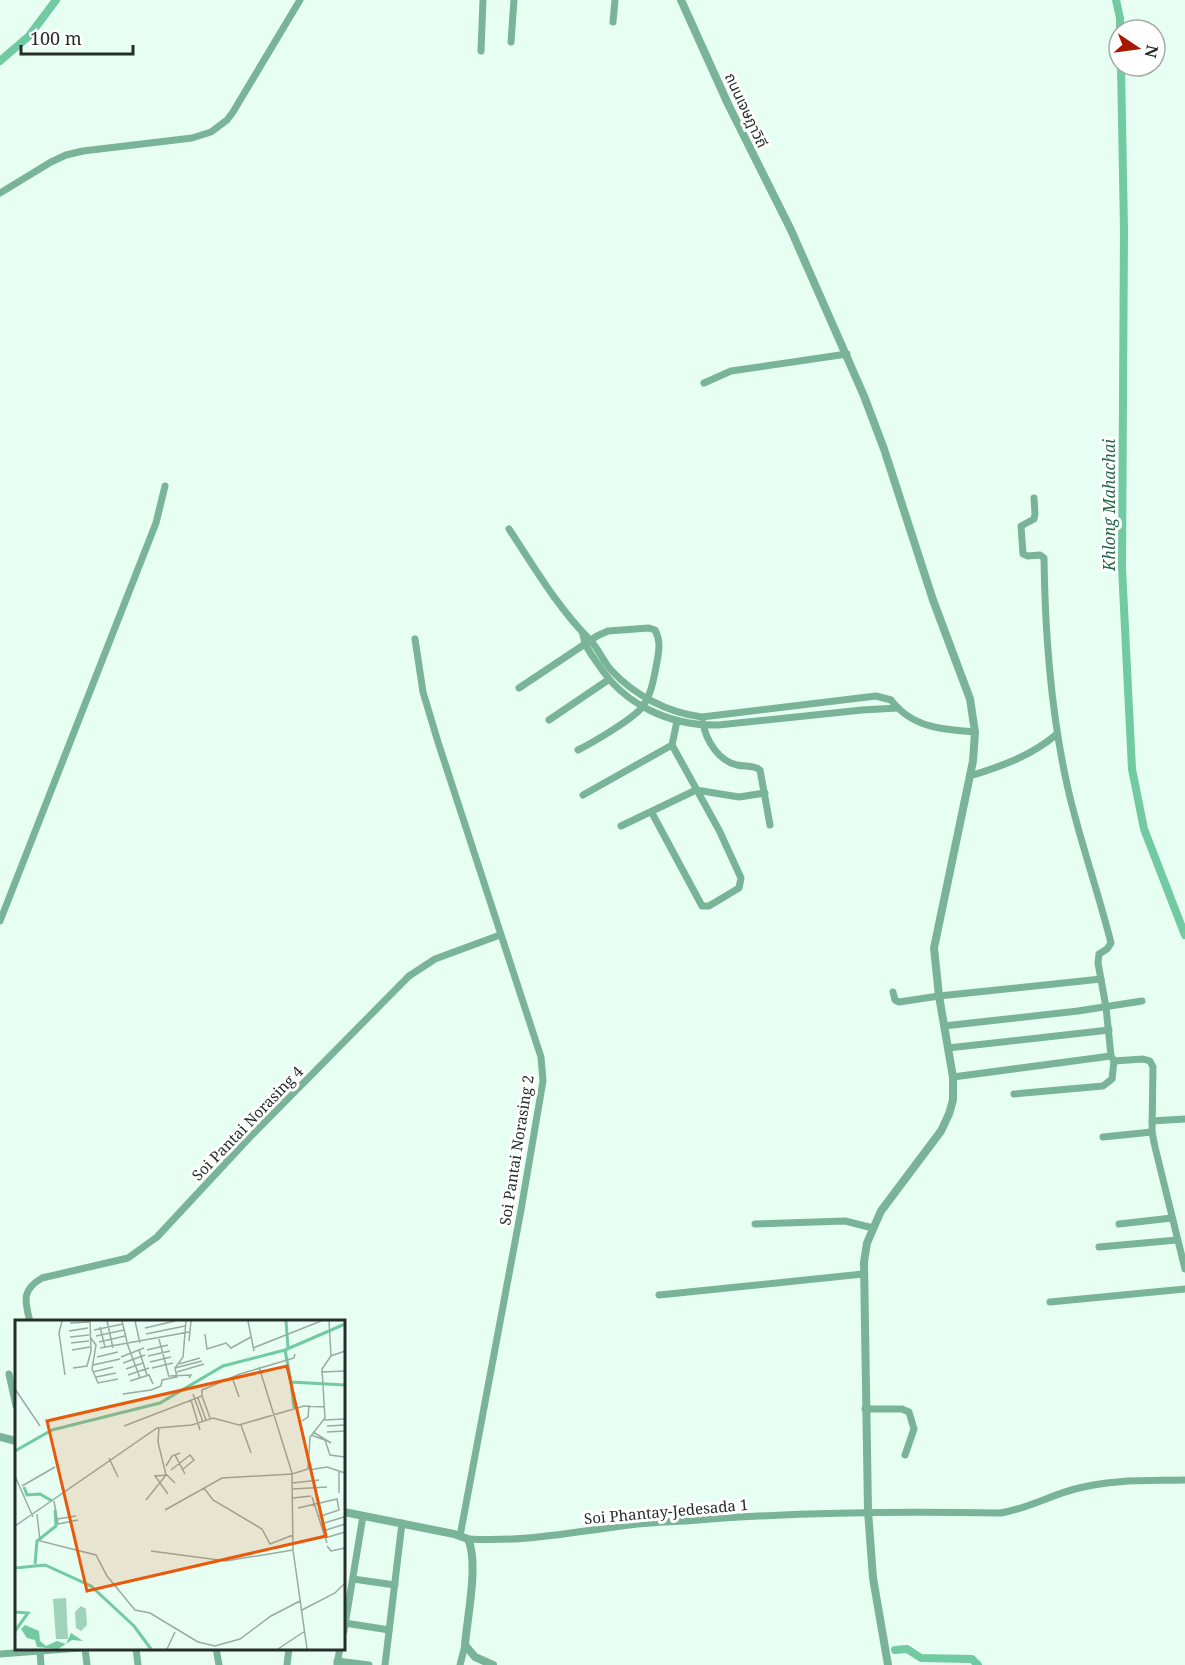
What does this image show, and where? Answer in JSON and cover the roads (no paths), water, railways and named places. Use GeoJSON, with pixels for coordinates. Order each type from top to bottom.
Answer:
{"type":"FeatureCollection","features":[{"type":"Feature","properties":{"kind":"street"},"geometry":{"type":"LineString","coordinates":[[0,193],[66,155],[192,138],[211,132],[227,120],[233,112],[300,0]]}},
{"type":"Feature","properties":{"kind":"street"},"geometry":{"type":"LineString","coordinates":[[481,51],[483,0]]}},
{"type":"Feature","properties":{"kind":"street"},"geometry":{"type":"LineString","coordinates":[[511,42],[514,0]]}},
{"type":"Feature","properties":{"kind":"street"},"geometry":{"type":"LineString","coordinates":[[613,22],[615,0]]}},
{"type":"Feature","properties":{"kind":"street","name":"ถนนเจษฎาวิถี"},"geometry":{"type":"LineString","coordinates":[[681,0],[847,354],[884,449],[933,600],[970,699],[975,732],[970,776],[936,936],[934,959],[953,1077],[953,1100],[941,1131],[881,1211],[867,1244],[863,1274],[868,1511],[873,1578],[888,1665]]}},
{"type":"Feature","properties":{"kind":"street"},"geometry":{"type":"LineString","coordinates":[[704,383],[731,371],[847,354]]}},
{"type":"Feature","properties":{"kind":"street"},"geometry":{"type":"LineString","coordinates":[[0,921],[156,523],[165,486]]}},
{"type":"Feature","properties":{"kind":"street"},"geometry":{"type":"LineString","coordinates":[[1014,1094],[1103,1086],[1112,1079],[1113,1058],[1098,963],[1099,954],[1110,947],[1111,943],[1068,789],[1057,734],[1052,695],[1044,558],[1040,555],[1023,554],[1020,531],[1023,524],[1034,519],[1034,498]]}},
{"type":"Feature","properties":{"kind":"street"},"geometry":{"type":"LineString","coordinates":[[509,529],[583,635],[608,680],[642,707],[677,721],[898,708]]}},
{"type":"Feature","properties":{"kind":"street"},"geometry":{"type":"LineString","coordinates":[[519,688],[608,631],[649,628],[655,630],[659,637],[660,648],[652,688],[642,707],[578,750]]}},
{"type":"Feature","properties":{"kind":"street","name":"Soi Pantai Norasing 2"},"geometry":{"type":"LineString","coordinates":[[415,639],[423,692],[541,1057],[543,1081],[464,1537]]}},
{"type":"Feature","properties":{"kind":"street"},"geometry":{"type":"LineString","coordinates":[[588,643],[622,682],[647,698],[703,721],[876,696],[891,699],[898,708],[927,726],[975,732]]}},
{"type":"Feature","properties":{"kind":"street"},"geometry":{"type":"LineString","coordinates":[[549,720],[608,680]]}},
{"type":"Feature","properties":{"kind":"street"},"geometry":{"type":"LineString","coordinates":[[652,813],[702,906],[709,906],[739,888],[741,878],[719,830],[672,745],[677,721]]}},
{"type":"Feature","properties":{"kind":"street"},"geometry":{"type":"LineString","coordinates":[[703,721],[709,741],[722,758],[730,763],[751,766],[760,770],[770,825]]}},
{"type":"Feature","properties":{"kind":"street"},"geometry":{"type":"LineString","coordinates":[[970,776],[1003,766],[1041,748],[1057,734]]}},
{"type":"Feature","properties":{"kind":"street"},"geometry":{"type":"LineString","coordinates":[[583,795],[672,745]]}},
{"type":"Feature","properties":{"kind":"street"},"geometry":{"type":"LineString","coordinates":[[621,826],[696,790],[739,797],[765,793]]}},
{"type":"Feature","properties":{"kind":"street","name":"Soi Pantai Norasing 4"},"geometry":{"type":"LineString","coordinates":[[29,1320],[25,1303],[27,1292],[33,1283],[42,1278],[128,1258],[141,1250],[157,1237],[249,1138],[409,976],[435,959],[500,935]]}},
{"type":"Feature","properties":{"kind":"street"},"geometry":{"type":"LineString","coordinates":[[893,992],[895,1000],[899,1002],[1101,979]]}},
{"type":"Feature","properties":{"kind":"street"},"geometry":{"type":"LineString","coordinates":[[944,1026],[1142,1001]]}},
{"type":"Feature","properties":{"kind":"street"},"geometry":{"type":"LineString","coordinates":[[948,1048],[1109,1030]]}},
{"type":"Feature","properties":{"kind":"street"},"geometry":{"type":"LineString","coordinates":[[953,1077],[1113,1058],[1150,1061],[1153,1067],[1152,1132],[1185,1269]]}},
{"type":"Feature","properties":{"kind":"street"},"geometry":{"type":"LineString","coordinates":[[1152,1121],[1185,1119]]}},
{"type":"Feature","properties":{"kind":"street"},"geometry":{"type":"LineString","coordinates":[[1103,1137],[1152,1132]]}},
{"type":"Feature","properties":{"kind":"street"},"geometry":{"type":"LineString","coordinates":[[1119,1224],[1172,1218]]}},
{"type":"Feature","properties":{"kind":"street"},"geometry":{"type":"LineString","coordinates":[[755,1224],[845,1221],[873,1228]]}},
{"type":"Feature","properties":{"kind":"street"},"geometry":{"type":"LineString","coordinates":[[1099,1247],[1177,1240]]}},
{"type":"Feature","properties":{"kind":"street"},"geometry":{"type":"LineString","coordinates":[[659,1295],[863,1274]]}},
{"type":"Feature","properties":{"kind":"street"},"geometry":{"type":"LineString","coordinates":[[1050,1302],[1185,1289]]}},
{"type":"Feature","properties":{"kind":"street"},"geometry":{"type":"LineString","coordinates":[[9,1374],[15,1401]]}},
{"type":"Feature","properties":{"kind":"street"},"geometry":{"type":"LineString","coordinates":[[865,1409],[902,1409],[909,1412],[914,1429],[905,1455]]}},
{"type":"Feature","properties":{"kind":"street"},"geometry":{"type":"LineString","coordinates":[[0,1437],[15,1441]]}},
{"type":"Feature","properties":{"kind":"street","name":"Soi Phantay-Jedesada 1"},"geometry":{"type":"LineString","coordinates":[[464,1537],[509,1541],[626,1526],[787,1514],[868,1511],[1000,1513],[1012,1512],[1090,1485],[1185,1480]]}},
{"type":"Feature","properties":{"kind":"street"},"geometry":{"type":"LineString","coordinates":[[345,1512],[464,1537],[471,1545],[473,1564],[465,1645],[460,1665]]}},
{"type":"Feature","properties":{"kind":"street"},"geometry":{"type":"LineString","coordinates":[[363,1516],[345,1623],[389,1630]]}},
{"type":"Feature","properties":{"kind":"street"},"geometry":{"type":"LineString","coordinates":[[385,1665],[402,1523]]}},
{"type":"Feature","properties":{"kind":"street"},"geometry":{"type":"LineString","coordinates":[[353,1579],[395,1585]]}},
{"type":"Feature","properties":{"kind":"street"},"geometry":{"type":"LineString","coordinates":[[465,1645],[474,1661],[493,1665]]}},
{"type":"Feature","properties":{"kind":"street"},"geometry":{"type":"LineString","coordinates":[[0,1654],[53,1650]]}},
{"type":"Feature","properties":{"kind":"street"},"geometry":{"type":"LineString","coordinates":[[85,1650],[87,1665]]}},
{"type":"Feature","properties":{"kind":"street"},"geometry":{"type":"LineString","coordinates":[[136,1650],[138,1665]]}},
{"type":"Feature","properties":{"kind":"street"},"geometry":{"type":"LineString","coordinates":[[216,1650],[219,1665]]}},
{"type":"Feature","properties":{"kind":"street"},"geometry":{"type":"LineString","coordinates":[[287,1665],[289,1650]]}},
{"type":"Feature","properties":{"kind":"street"},"geometry":{"type":"LineString","coordinates":[[40,1651],[41,1665]]}},
{"type":"Feature","properties":{"kind":"street"},"geometry":{"type":"LineString","coordinates":[[337,1663],[369,1665]]}},
{"type":"Feature","properties":{"kind":"waterway"},"geometry":{"type":"LineString","coordinates":[[0,61],[29,36],[56,0]]}},
{"type":"Feature","properties":{"kind":"waterway","name":"Khlong Mahachai"},"geometry":{"type":"LineString","coordinates":[[1116,0],[1120,18]]}},
{"type":"Feature","properties":{"kind":"waterway","name":"Khlong Mahachai"},"geometry":{"type":"LineString","coordinates":[[1121,78],[1124,230],[1122,568],[1132,769],[1144,829],[1185,935]]}},
{"type":"Feature","properties":{"kind":"waterway"},"geometry":{"type":"LineString","coordinates":[[895,1650],[907,1649],[921,1658],[972,1659],[978,1665]]}}]}
